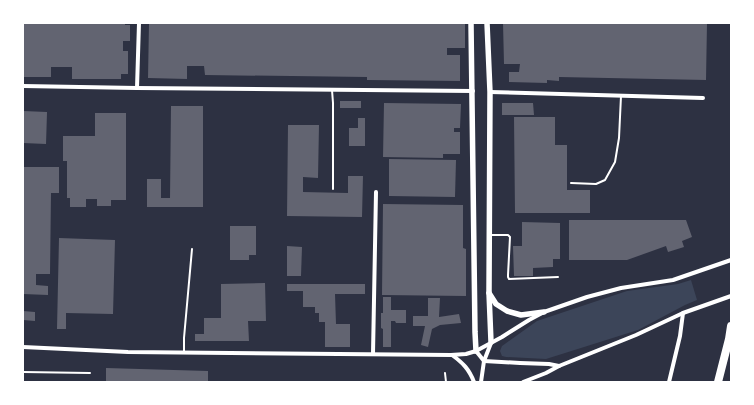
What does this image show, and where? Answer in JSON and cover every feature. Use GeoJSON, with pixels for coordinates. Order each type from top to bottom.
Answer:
{"type":"FeatureCollection","features":[{"type":"Feature","properties":{"kind":"highway"},"geometry":{"type":"LineString","coordinates":[[718,382],[731,326]]}},
{"type":"Feature","properties":{"kind":"street"},"geometry":{"type":"LineString","coordinates":[[137,88],[139,23]]}},
{"type":"Feature","properties":{"kind":"street"},"geometry":{"type":"LineString","coordinates":[[472,23],[476,351],[484,361],[549,364],[559,366]]}},
{"type":"Feature","properties":{"kind":"street"},"geometry":{"type":"LineString","coordinates":[[481,382],[484,361],[491,342],[489,292],[490,92],[487,23]]}},
{"type":"Feature","properties":{"kind":"street"},"geometry":{"type":"LineString","coordinates":[[23,86],[473,91]]}},
{"type":"Feature","properties":{"kind":"street"},"geometry":{"type":"LineString","coordinates":[[490,92],[702,98]]}},
{"type":"Feature","properties":{"kind":"street"},"geometry":{"type":"LineString","coordinates":[[373,354],[376,192]]}},
{"type":"Feature","properties":{"kind":"street"},"geometry":{"type":"LineString","coordinates":[[23,347],[128,352],[466,354],[476,351],[544,312],[587,297],[621,288],[673,280],[731,260]]}},
{"type":"Feature","properties":{"kind":"street"},"geometry":{"type":"LineString","coordinates":[[489,292],[496,304],[507,311],[521,315],[544,312]]}},
{"type":"Feature","properties":{"kind":"street"},"geometry":{"type":"LineString","coordinates":[[523,382],[636,335],[683,312],[731,296]]}},
{"type":"Feature","properties":{"kind":"street"},"geometry":{"type":"LineString","coordinates":[[669,382],[680,336],[683,312]]}},
{"type":"Feature","properties":{"kind":"street"},"geometry":{"type":"LineString","coordinates":[[451,355],[463,363],[470,372],[474,382]]}},
{"type":"Feature","properties":{"kind":"lane"},"geometry":{"type":"LineString","coordinates":[[332,90],[333,189]]}},
{"type":"Feature","properties":{"kind":"lane"},"geometry":{"type":"LineString","coordinates":[[571,183],[596,184],[605,180],[608,176],[615,162],[619,138],[621,96]]}},
{"type":"Feature","properties":{"kind":"lane"},"geometry":{"type":"LineString","coordinates":[[489,235],[508,235],[510,237],[509,279],[558,277]]}},
{"type":"Feature","properties":{"kind":"lane"},"geometry":{"type":"LineString","coordinates":[[184,352],[192,249]]}},
{"type":"Feature","properties":{"kind":"lane"},"geometry":{"type":"LineString","coordinates":[[23,372],[90,373]]}},
{"type":"Feature","properties":{"kind":"lane"},"geometry":{"type":"LineString","coordinates":[[446,373],[446,382]]}},
{"type":"Feature","properties":{"kind":"shaded area"},"geometry":{"type":"Polygon","coordinates":[[[691,280],[697,300],[638,330],[546,359],[506,357],[502,356],[500,351],[502,346],[537,321],[627,291],[678,284],[691,280]]]}},
{"type":"Feature","properties":{"kind":"building"},"geometry":{"type":"Polygon","coordinates":[[[23,23],[125,23],[125,25],[130,25],[130,41],[123,41],[123,51],[128,51],[128,74],[121,74],[121,79],[72,79],[72,67],[51,67],[51,77],[23,77],[23,23]]]}},
{"type":"Feature","properties":{"kind":"building"},"geometry":{"type":"Polygon","coordinates":[[[149,23],[465,23],[465,48],[447,48],[447,55],[460,55],[460,81],[367,80],[367,77],[205,75],[204,66],[187,66],[187,79],[148,78],[149,23]]]}},
{"type":"Feature","properties":{"kind":"building"},"geometry":{"type":"Polygon","coordinates":[[[503,23],[707,23],[706,80],[559,77],[559,81],[547,80],[547,83],[509,82],[509,72],[519,72],[520,64],[504,64],[503,23]]]}},
{"type":"Feature","properties":{"kind":"building"},"geometry":{"type":"Polygon","coordinates":[[[340,101],[361,101],[361,108],[340,108],[340,101]]]}},
{"type":"Feature","properties":{"kind":"building"},"geometry":{"type":"Polygon","coordinates":[[[384,103],[461,104],[460,128],[454,128],[454,132],[460,132],[460,154],[443,154],[443,158],[383,157],[384,103]]]}},
{"type":"Feature","properties":{"kind":"building"},"geometry":{"type":"Polygon","coordinates":[[[502,103],[533,103],[534,115],[502,115],[502,103]]]}},
{"type":"Feature","properties":{"kind":"building"},"geometry":{"type":"Polygon","coordinates":[[[171,106],[203,106],[203,207],[147,207],[147,179],[161,179],[161,198],[170,198],[171,106]]]}},
{"type":"Feature","properties":{"kind":"building"},"geometry":{"type":"Polygon","coordinates":[[[23,111],[47,112],[46,144],[23,143],[23,111]]]}},
{"type":"Feature","properties":{"kind":"building"},"geometry":{"type":"Polygon","coordinates":[[[95,113],[126,113],[126,200],[111,200],[111,206],[97,206],[97,199],[86,199],[86,207],[70,207],[70,198],[67,198],[67,161],[63,161],[63,136],[95,136],[95,113]]]}},
{"type":"Feature","properties":{"kind":"building"},"geometry":{"type":"Polygon","coordinates":[[[514,117],[555,117],[555,145],[567,145],[567,190],[590,190],[590,213],[515,213],[514,117]]]}},
{"type":"Feature","properties":{"kind":"building"},"geometry":{"type":"Polygon","coordinates":[[[358,118],[365,118],[365,146],[349,146],[349,128],[358,128],[358,118]]]}},
{"type":"Feature","properties":{"kind":"building"},"geometry":{"type":"Polygon","coordinates":[[[288,125],[319,125],[318,178],[303,177],[303,192],[348,193],[348,176],[363,176],[362,217],[287,216],[288,125]]]}},
{"type":"Feature","properties":{"kind":"building"},"geometry":{"type":"Polygon","coordinates":[[[389,159],[456,160],[455,197],[389,196],[389,159]]]}},
{"type":"Feature","properties":{"kind":"building"},"geometry":{"type":"Polygon","coordinates":[[[23,167],[59,167],[59,193],[51,193],[50,274],[36,274],[36,285],[48,286],[48,295],[23,294],[23,167]]]}},
{"type":"Feature","properties":{"kind":"building"},"geometry":{"type":"Polygon","coordinates":[[[383,204],[463,205],[463,248],[466,249],[466,296],[382,295],[383,204]]]}},
{"type":"Feature","properties":{"kind":"building"},"geometry":{"type":"Polygon","coordinates":[[[569,220],[686,220],[692,237],[682,241],[684,247],[668,252],[666,246],[627,260],[569,260],[569,220]]]}},
{"type":"Feature","properties":{"kind":"building"},"geometry":{"type":"Polygon","coordinates":[[[522,222],[560,223],[560,259],[553,259],[553,267],[533,268],[533,276],[514,276],[513,246],[522,246],[522,222]]]}},
{"type":"Feature","properties":{"kind":"building"},"geometry":{"type":"Polygon","coordinates":[[[230,226],[256,226],[256,255],[249,255],[249,260],[230,260],[230,226]]]}},
{"type":"Feature","properties":{"kind":"building"},"geometry":{"type":"Polygon","coordinates":[[[59,238],[115,240],[113,314],[66,313],[66,329],[57,329],[59,238]]]}},
{"type":"Feature","properties":{"kind":"building"},"geometry":{"type":"Polygon","coordinates":[[[287,246],[302,247],[301,276],[287,276],[287,246]]]}},
{"type":"Feature","properties":{"kind":"building"},"geometry":{"type":"Polygon","coordinates":[[[265,283],[266,321],[248,321],[249,341],[195,341],[195,334],[204,334],[204,318],[221,318],[221,284],[265,283]]]}},
{"type":"Feature","properties":{"kind":"building"},"geometry":{"type":"Polygon","coordinates":[[[287,284],[365,284],[365,294],[335,294],[336,324],[350,324],[350,347],[325,347],[325,322],[319,322],[319,313],[315,313],[315,307],[303,307],[303,291],[287,291],[287,284]]]}},
{"type":"Feature","properties":{"kind":"building"},"geometry":{"type":"Polygon","coordinates":[[[383,297],[391,297],[391,310],[406,310],[406,323],[396,323],[395,321],[391,321],[391,347],[383,347],[381,313],[383,313],[383,297]]]}},
{"type":"Feature","properties":{"kind":"building"},"geometry":{"type":"Polygon","coordinates":[[[428,298],[440,298],[439,317],[459,314],[461,323],[440,325],[432,329],[428,347],[421,345],[425,326],[413,326],[413,316],[428,316],[428,298]]]}},
{"type":"Feature","properties":{"kind":"building"},"geometry":{"type":"Polygon","coordinates":[[[23,311],[35,312],[35,321],[23,320],[23,311]]]}},
{"type":"Feature","properties":{"kind":"building"},"geometry":{"type":"Polygon","coordinates":[[[106,368],[208,371],[208,382],[106,382],[106,368]]]}}]}
